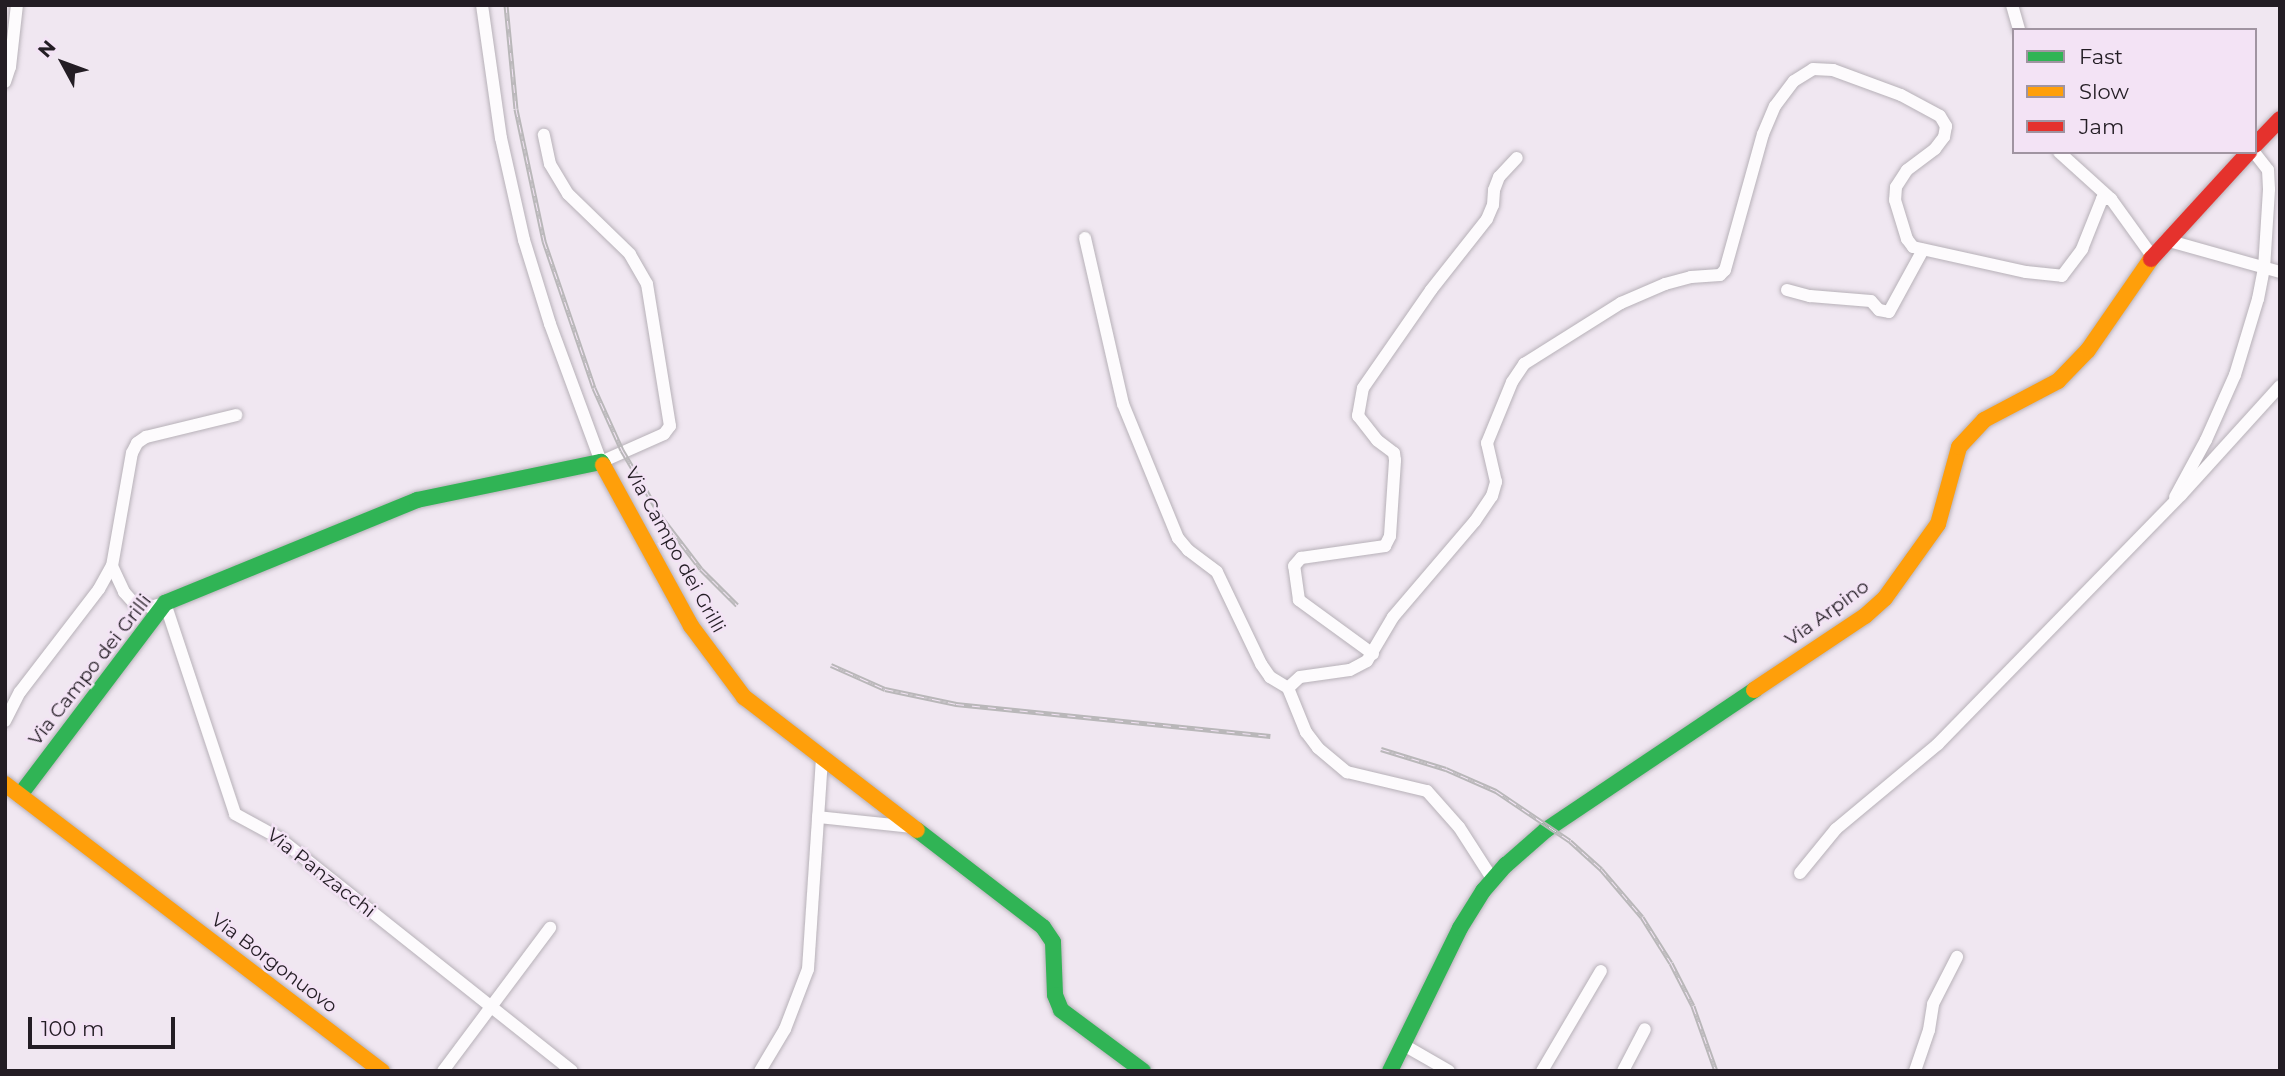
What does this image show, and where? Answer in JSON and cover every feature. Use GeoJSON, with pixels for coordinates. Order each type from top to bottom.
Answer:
{"type":"FeatureCollection","features":[{"type":"Feature","properties":{"kind":"street"},"geometry":{"type":"LineString","coordinates":[[5,82],[10,66],[17,5]]}},
{"type":"Feature","properties":{"kind":"street"},"geometry":{"type":"LineString","coordinates":[[482,5],[498,118],[520,224],[551,324],[601,462],[664,434],[670,426],[647,284],[634,259],[568,194],[550,164],[544,135]]}},
{"type":"Feature","properties":{"kind":"street"},"geometry":{"type":"LineString","coordinates":[[2012,5],[2019,28]]}},
{"type":"Feature","properties":{"kind":"street"},"geometry":{"type":"LineString","coordinates":[[1288,688],[1300,677],[1358,667],[1373,654],[1397,612],[1492,496],[1496,482],[1488,457],[1487,443],[1512,382],[1524,363],[1621,303],[1665,284],[1691,277],[1720,275],[1725,270],[1763,134],[1779,99],[1802,75],[1813,69],[1833,70],[1901,95],[1940,117],[1946,126],[1944,137],[1935,149],[1907,170],[1896,187],[1895,200],[1907,239],[1913,247],[2026,272],[2062,276],[2082,248],[2102,200],[2112,199]]}},
{"type":"Feature","properties":{"kind":"street"},"geometry":{"type":"LineString","coordinates":[[2257,143],[2280,119]]}},
{"type":"Feature","properties":{"kind":"street"},"geometry":{"type":"LineString","coordinates":[[2061,154],[2112,199],[2152,256]]}},
{"type":"Feature","properties":{"kind":"street","name":"Via Arpino"},"geometry":{"type":"LineString","coordinates":[[1390,1071],[1452,943],[1493,880],[1546,830],[1854,623],[1885,598],[1927,543],[1938,524],[1959,447],[1984,420],[2058,381],[2088,350],[2152,256],[2249,154]]}},
{"type":"Feature","properties":{"kind":"street"},"geometry":{"type":"LineString","coordinates":[[2172,504],[2235,375],[2264,269],[2269,221],[2268,170],[2253,154]]}},
{"type":"Feature","properties":{"kind":"street"},"geometry":{"type":"LineString","coordinates":[[1373,654],[1299,600],[1294,566],[1301,558],[1385,546],[1390,536],[1395,460],[1394,453],[1369,432],[1358,416],[1363,388],[1431,290],[1487,219],[1499,177],[1517,158]]}},
{"type":"Feature","properties":{"kind":"street"},"geometry":{"type":"LineString","coordinates":[[1085,238],[1123,404],[1168,519],[1182,545],[1217,572],[1265,671],[1288,688],[1306,732],[1324,754],[1347,772],[1427,791],[1459,827],[1493,880]]}},
{"type":"Feature","properties":{"kind":"street"},"geometry":{"type":"LineString","coordinates":[[2166,240],[2280,272]]}},
{"type":"Feature","properties":{"kind":"street"},"geometry":{"type":"LineString","coordinates":[[1787,290],[1810,296],[1871,301],[1879,310],[1889,312],[1923,250]]}},
{"type":"Feature","properties":{"kind":"street"},"geometry":{"type":"LineString","coordinates":[[1800,873],[1836,829],[1938,744],[2172,504],[2280,386]]}},
{"type":"Feature","properties":{"kind":"street"},"geometry":{"type":"LineString","coordinates":[[5,721],[20,692],[95,594],[112,566],[132,453],[137,443],[146,437],[236,415]]}},
{"type":"Feature","properties":{"kind":"street","name":"Via Campo dei Grilli"},"geometry":{"type":"LineString","coordinates":[[20,795],[165,603],[411,502],[601,462],[687,618],[744,697],[1045,929],[1053,942],[1056,999],[1061,1010],[1143,1071]]}},
{"type":"Feature","properties":{"kind":"street"},"geometry":{"type":"LineString","coordinates":[[112,566],[130,600],[146,607],[165,603]]}},
{"type":"Feature","properties":{"kind":"street","name":"Via Panzacchi"},"geometry":{"type":"LineString","coordinates":[[165,603],[235,814],[279,838],[572,1071]]}},
{"type":"Feature","properties":{"kind":"street"},"geometry":{"type":"LineString","coordinates":[[760,1071],[788,1023],[808,969],[822,757]]}},
{"type":"Feature","properties":{"kind":"street","name":"Via Borgonuovo"},"geometry":{"type":"LineString","coordinates":[[5,784],[382,1071]]}},
{"type":"Feature","properties":{"kind":"street"},"geometry":{"type":"LineString","coordinates":[[818,817],[913,827]]}},
{"type":"Feature","properties":{"kind":"street"},"geometry":{"type":"LineString","coordinates":[[443,1071],[550,928]]}},
{"type":"Feature","properties":{"kind":"street"},"geometry":{"type":"LineString","coordinates":[[1915,1071],[1929,1030],[1933,1004],[1956,957]]}},
{"type":"Feature","properties":{"kind":"street"},"geometry":{"type":"LineString","coordinates":[[1542,1071],[1601,971]]}},
{"type":"Feature","properties":{"kind":"street"},"geometry":{"type":"LineString","coordinates":[[1623,1071],[1645,1029]]}},
{"type":"Feature","properties":{"kind":"street"},"geometry":{"type":"LineString","coordinates":[[1402,1044],[1449,1071]]}},
{"type":"Feature","properties":{"kind":"railway"},"geometry":{"type":"LineString","coordinates":[[506,5],[516,109],[544,241],[594,388],[622,450],[662,518],[701,569],[737,605]]}},
{"type":"Feature","properties":{"kind":"railway"},"geometry":{"type":"LineString","coordinates":[[831,665],[885,689],[956,704],[1270,736]]}},
{"type":"Feature","properties":{"kind":"railway"},"geometry":{"type":"LineString","coordinates":[[1381,749],[1446,769],[1496,791],[1570,841],[1601,869],[1642,917],[1671,963],[1693,1006],[1716,1071]]}},
{"type":"Feature","properties":{"kind":"traffic: fast"},"geometry":{"type":"LineString","coordinates":[[20,795],[165,603],[417,500],[601,462],[603,465]]}},
{"type":"Feature","properties":{"kind":"traffic: fast"},"geometry":{"type":"LineString","coordinates":[[1390,1071],[1460,928],[1483,891],[1506,865],[1546,830],[1754,690]]}},
{"type":"Feature","properties":{"kind":"traffic: fast"},"geometry":{"type":"LineString","coordinates":[[917,830],[1043,927],[1053,942],[1055,995],[1061,1010],[1143,1071]]}},
{"type":"Feature","properties":{"kind":"traffic: slow"},"geometry":{"type":"LineString","coordinates":[[1754,690],[1865,616],[1885,598],[1938,524],[1959,447],[1984,420],[2058,381],[2088,350],[2151,259]]}},
{"type":"Feature","properties":{"kind":"traffic: slow"},"geometry":{"type":"LineString","coordinates":[[603,465],[691,626],[744,697],[917,830]]}},
{"type":"Feature","properties":{"kind":"traffic: slow"},"geometry":{"type":"LineString","coordinates":[[5,784],[382,1071]]}},
{"type":"Feature","properties":{"kind":"traffic: jam"},"geometry":{"type":"LineString","coordinates":[[2257,143],[2280,119]]}},
{"type":"Feature","properties":{"kind":"traffic: jam"},"geometry":{"type":"LineString","coordinates":[[2151,259],[2247,154]]}}]}
